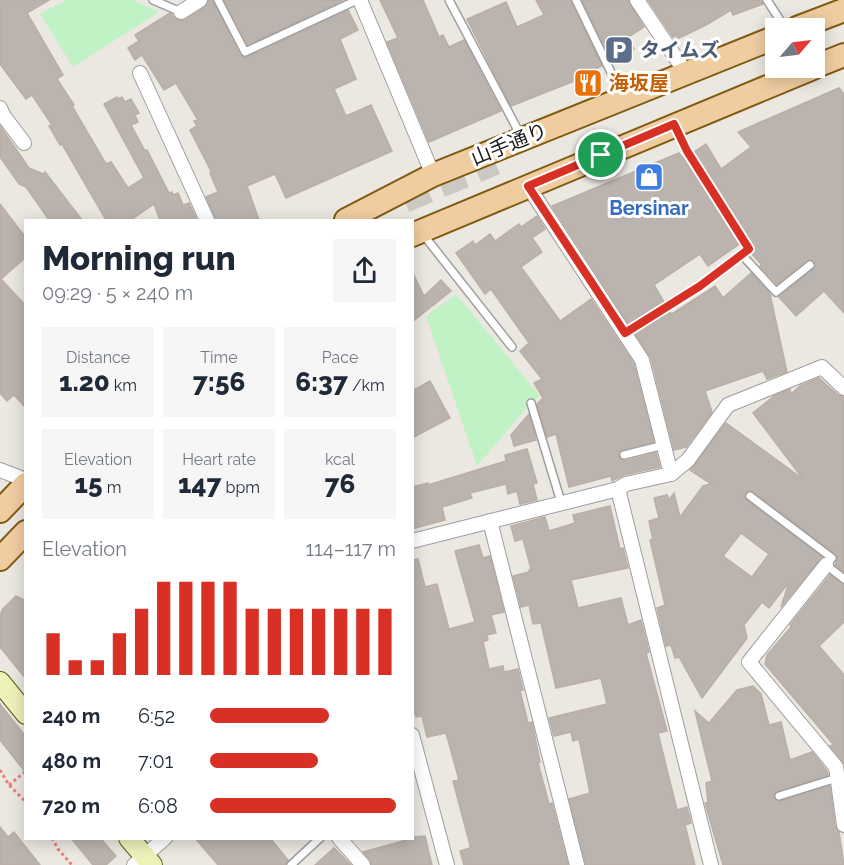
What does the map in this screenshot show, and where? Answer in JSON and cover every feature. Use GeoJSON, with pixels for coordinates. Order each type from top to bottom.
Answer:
{"type":"FeatureCollection","features":[{"type":"Feature","properties":{"kind":"main road"},"geometry":{"type":"LineString","coordinates":[[823,18],[844,10]]}},
{"type":"Feature","properties":{"kind":"main road","name":"山手通り"},"geometry":{"type":"LineString","coordinates":[[348,219],[433,175],[765,41]]}},
{"type":"Feature","properties":{"kind":"main road"},"geometry":{"type":"LineString","coordinates":[[825,63],[844,55]]}},
{"type":"Feature","properties":{"kind":"main road"},"geometry":{"type":"LineString","coordinates":[[417,233],[787,78]]}},
{"type":"Feature","properties":{"kind":"main road"},"geometry":{"type":"LineString","coordinates":[[0,511],[24,484]]}},
{"type":"Feature","properties":{"kind":"main road"},"geometry":{"type":"LineString","coordinates":[[0,559],[24,534]]}},
{"type":"Feature","properties":{"kind":"main road"},"geometry":{"type":"LineString","coordinates":[[0,682],[24,710]]}},
{"type":"Feature","properties":{"kind":"main road"},"geometry":{"type":"LineString","coordinates":[[130,840],[143,862]]}},
{"type":"Feature","properties":{"kind":"street"},"geometry":{"type":"LineString","coordinates":[[181,12],[200,0]]}},
{"type":"Feature","properties":{"kind":"street"},"geometry":{"type":"LineString","coordinates":[[358,0],[433,175]]}},
{"type":"Feature","properties":{"kind":"street"},"geometry":{"type":"LineString","coordinates":[[637,0],[686,73]]}},
{"type":"Feature","properties":{"kind":"street"},"geometry":{"type":"LineString","coordinates":[[140,73],[207,219]]}},
{"type":"Feature","properties":{"kind":"street"},"geometry":{"type":"LineString","coordinates":[[1,114],[24,143]]}},
{"type":"Feature","properties":{"kind":"street"},"geometry":{"type":"LineString","coordinates":[[528,186],[642,360],[671,474]]}},
{"type":"Feature","properties":{"kind":"street"},"geometry":{"type":"LineString","coordinates":[[414,541],[671,474],[688,460],[728,405],[822,367],[844,388]]}},
{"type":"Feature","properties":{"kind":"street"},"geometry":{"type":"LineString","coordinates":[[0,470],[24,481]]}},
{"type":"Feature","properties":{"kind":"street"},"geometry":{"type":"LineString","coordinates":[[618,489],[711,865]]}},
{"type":"Feature","properties":{"kind":"street"},"geometry":{"type":"LineString","coordinates":[[490,522],[577,865]]}},
{"type":"Feature","properties":{"kind":"street"},"geometry":{"type":"LineString","coordinates":[[826,565],[749,662],[836,767],[844,825]]}},
{"type":"Feature","properties":{"kind":"street"},"geometry":{"type":"LineString","coordinates":[[414,742],[447,865]]}},
{"type":"Feature","properties":{"kind":"street"},"geometry":{"type":"LineString","coordinates":[[143,862],[163,840]]}},
{"type":"Feature","properties":{"kind":"street"},"geometry":{"type":"LineString","coordinates":[[341,840],[363,865]]}},
{"type":"Feature","properties":{"kind":"lane"},"geometry":{"type":"LineString","coordinates":[[153,0],[181,12]]}},
{"type":"Feature","properties":{"kind":"lane"},"geometry":{"type":"LineString","coordinates":[[218,0],[245,52],[358,0]]}},
{"type":"Feature","properties":{"kind":"lane"},"geometry":{"type":"LineString","coordinates":[[449,0],[522,138]]}},
{"type":"Feature","properties":{"kind":"lane"},"geometry":{"type":"LineString","coordinates":[[576,0],[623,98]]}},
{"type":"Feature","properties":{"kind":"lane"},"geometry":{"type":"LineString","coordinates":[[767,0],[779,18]]}},
{"type":"Feature","properties":{"kind":"lane"},"geometry":{"type":"LineString","coordinates":[[625,333],[700,286],[749,249],[687,151],[674,124]]}},
{"type":"Feature","properties":{"kind":"lane"},"geometry":{"type":"LineString","coordinates":[[417,233],[512,347]]}},
{"type":"Feature","properties":{"kind":"lane"},"geometry":{"type":"LineString","coordinates":[[742,255],[776,292],[810,265]]}},
{"type":"Feature","properties":{"kind":"lane"},"geometry":{"type":"LineString","coordinates":[[531,403],[561,502]]}},
{"type":"Feature","properties":{"kind":"lane"},"geometry":{"type":"LineString","coordinates":[[624,455],[664,445]]}},
{"type":"Feature","properties":{"kind":"lane"},"geometry":{"type":"LineString","coordinates":[[750,496],[831,558],[826,565],[844,579]]}},
{"type":"Feature","properties":{"kind":"lane"},"geometry":{"type":"LineString","coordinates":[[779,796],[837,778]]}},
{"type":"Feature","properties":{"kind":"lane"},"geometry":{"type":"LineString","coordinates":[[291,865],[318,840]]}},
{"type":"Feature","properties":{"kind":"path"},"geometry":{"type":"LineString","coordinates":[[0,770],[9,785],[24,800]]}},
{"type":"Feature","properties":{"kind":"path"},"geometry":{"type":"LineString","coordinates":[[9,785],[24,773]]}},
{"type":"Feature","properties":{"kind":"path"},"geometry":{"type":"LineString","coordinates":[[53,840],[72,865]]}},
{"type":"Feature","properties":{"kind":"green space"},"geometry":{"type":"Polygon","coordinates":[[[66,0],[133,0],[159,12],[73,67],[40,14],[66,0]]]}},
{"type":"Feature","properties":{"kind":"green space"},"geometry":{"type":"Polygon","coordinates":[[[456,294],[540,396],[531,403],[477,466],[426,316],[456,294]]]}},
{"type":"Feature","properties":{"kind":"building"},"geometry":{"type":"Polygon","coordinates":[[[0,0],[49,0],[27,13],[63,75],[57,79],[106,164],[111,162],[128,188],[144,178],[104,104],[117,97],[118,99],[122,97],[125,102],[131,99],[139,113],[135,115],[138,122],[131,125],[145,151],[147,150],[169,193],[172,192],[173,195],[178,193],[183,205],[189,203],[197,219],[160,219],[154,204],[132,219],[105,219],[49,126],[52,125],[32,95],[26,99],[0,64],[0,0]]]}},
{"type":"Feature","properties":{"kind":"building"},"geometry":{"type":"Polygon","coordinates":[[[209,0],[212,0],[240,55],[245,58],[348,10],[358,30],[340,39],[356,79],[334,89],[346,116],[371,105],[392,151],[286,198],[275,174],[247,186],[259,219],[216,219],[206,197],[218,192],[210,173],[212,173],[190,130],[197,126],[194,121],[198,120],[176,83],[164,90],[142,55],[135,60],[128,48],[139,41],[135,35],[170,13],[177,20],[185,20],[205,7],[209,0]]]}},
{"type":"Feature","properties":{"kind":"building"},"geometry":{"type":"Polygon","coordinates":[[[224,0],[343,0],[248,45],[224,0]]]}},
{"type":"Feature","properties":{"kind":"building"},"geometry":{"type":"Polygon","coordinates":[[[380,0],[423,0],[439,37],[443,35],[449,47],[464,40],[501,111],[429,142],[387,42],[398,38],[380,0]]]}},
{"type":"Feature","properties":{"kind":"building"},"geometry":{"type":"Polygon","coordinates":[[[536,0],[570,0],[602,66],[593,70],[595,73],[511,106],[467,19],[506,2],[517,27],[544,15],[536,0]]]}},
{"type":"Feature","properties":{"kind":"building"},"geometry":{"type":"Polygon","coordinates":[[[582,0],[628,0],[644,27],[628,37],[634,49],[612,61],[582,0]]]}},
{"type":"Feature","properties":{"kind":"building"},"geometry":{"type":"Polygon","coordinates":[[[648,0],[761,0],[763,4],[733,15],[731,10],[675,40],[648,0]]]}},
{"type":"Feature","properties":{"kind":"building"},"geometry":{"type":"Polygon","coordinates":[[[839,88],[844,94],[844,313],[824,291],[796,316],[779,297],[813,269],[815,262],[807,260],[777,284],[752,254],[754,246],[694,152],[706,144],[721,169],[751,147],[738,132],[839,88]]]}},
{"type":"Feature","properties":{"kind":"building"},"geometry":{"type":"Polygon","coordinates":[[[0,126],[29,168],[43,174],[45,172],[81,219],[48,219],[26,187],[19,184],[0,157],[0,126]]]}},
{"type":"Feature","properties":{"kind":"building"},"geometry":{"type":"Polygon","coordinates":[[[679,153],[739,244],[708,266],[700,254],[654,285],[664,302],[629,324],[552,206],[679,153]]]}},
{"type":"Feature","properties":{"kind":"building"},"geometry":{"type":"Polygon","coordinates":[[[0,204],[24,235],[24,259],[1,279],[24,304],[24,406],[14,395],[7,401],[0,393],[0,204]]]}},
{"type":"Feature","properties":{"kind":"building"},"geometry":{"type":"Polygon","coordinates":[[[537,216],[545,229],[532,238],[542,252],[521,267],[560,321],[591,299],[634,364],[654,442],[622,450],[619,457],[625,461],[656,453],[660,467],[624,475],[612,481],[611,476],[569,487],[556,434],[547,437],[537,404],[543,398],[534,383],[542,379],[520,351],[529,343],[491,289],[485,294],[456,253],[473,241],[475,245],[490,234],[495,241],[519,224],[521,227],[537,216]]]}},
{"type":"Feature","properties":{"kind":"building"},"geometry":{"type":"Polygon","coordinates":[[[751,273],[770,294],[787,372],[767,379],[763,371],[705,391],[712,412],[686,447],[674,450],[651,358],[635,333],[670,312],[672,314],[715,286],[723,298],[751,273]]]}},
{"type":"Feature","properties":{"kind":"building"},"geometry":{"type":"Polygon","coordinates":[[[414,275],[424,296],[441,280],[451,291],[414,320],[414,275]]]}},
{"type":"Feature","properties":{"kind":"building"},"geometry":{"type":"Polygon","coordinates":[[[819,378],[838,395],[844,397],[844,572],[835,565],[838,558],[835,554],[753,492],[746,492],[744,496],[747,500],[822,557],[781,607],[789,582],[769,608],[762,602],[744,625],[747,638],[702,698],[679,657],[675,658],[671,645],[666,646],[657,608],[665,605],[650,540],[653,540],[649,521],[659,518],[654,498],[667,495],[669,500],[674,493],[680,517],[703,486],[711,484],[690,470],[726,423],[803,479],[753,413],[774,396],[790,389],[791,394],[800,386],[819,378]],[[741,533],[723,556],[752,577],[769,554],[741,533]]]}},
{"type":"Feature","properties":{"kind":"building"},"geometry":{"type":"Polygon","coordinates":[[[430,381],[450,418],[414,437],[414,390],[430,381]]]}},
{"type":"Feature","properties":{"kind":"building"},"geometry":{"type":"Polygon","coordinates":[[[529,414],[536,440],[514,446],[511,435],[529,414]]]}},
{"type":"Feature","properties":{"kind":"building"},"geometry":{"type":"Polygon","coordinates":[[[527,449],[537,483],[533,484],[537,500],[520,504],[517,491],[508,494],[506,484],[470,493],[472,498],[442,507],[445,520],[415,528],[414,486],[428,483],[428,485],[506,461],[505,455],[527,449]]]}},
{"type":"Feature","properties":{"kind":"building"},"geometry":{"type":"Polygon","coordinates":[[[610,506],[620,549],[623,548],[628,568],[571,580],[578,608],[621,598],[628,625],[641,620],[649,652],[646,653],[667,731],[658,733],[677,810],[687,807],[691,823],[685,825],[695,865],[586,865],[569,799],[590,793],[579,739],[573,741],[571,732],[554,736],[549,718],[607,704],[601,678],[556,688],[541,623],[533,624],[529,605],[521,607],[513,576],[529,572],[531,569],[523,539],[515,541],[511,526],[545,517],[549,531],[575,523],[573,515],[610,506]]]}},
{"type":"Feature","properties":{"kind":"building"},"geometry":{"type":"Polygon","coordinates":[[[479,545],[483,558],[490,556],[504,612],[491,615],[496,633],[487,635],[488,640],[483,642],[489,669],[503,666],[504,672],[518,669],[523,690],[520,691],[528,723],[532,722],[540,762],[538,763],[549,804],[552,803],[568,865],[464,865],[460,851],[470,848],[470,845],[453,781],[459,780],[446,733],[427,737],[422,716],[416,717],[414,710],[414,560],[418,559],[425,587],[437,584],[449,629],[475,622],[455,551],[479,545]]]}},
{"type":"Feature","properties":{"kind":"building"},"geometry":{"type":"Polygon","coordinates":[[[830,575],[844,585],[844,622],[819,646],[844,675],[844,763],[830,746],[834,745],[765,664],[767,655],[830,575]]]}},
{"type":"Feature","properties":{"kind":"building"},"geometry":{"type":"Polygon","coordinates":[[[16,596],[24,600],[24,677],[0,647],[2,610],[16,596]]]}},
{"type":"Feature","properties":{"kind":"building"},"geometry":{"type":"Polygon","coordinates":[[[753,686],[761,694],[769,725],[781,722],[790,760],[812,752],[828,775],[777,791],[774,798],[781,801],[830,786],[835,826],[839,832],[844,865],[723,865],[705,803],[708,803],[706,783],[712,781],[695,711],[709,723],[737,690],[753,686]]]}},
{"type":"Feature","properties":{"kind":"building"},"geometry":{"type":"Polygon","coordinates":[[[0,704],[24,734],[24,770],[0,740],[0,704]]]}},
{"type":"Feature","properties":{"kind":"building"},"geometry":{"type":"Polygon","coordinates":[[[0,827],[8,837],[14,832],[40,865],[0,865],[0,827]]]}},
{"type":"Feature","properties":{"kind":"building"},"geometry":{"type":"Polygon","coordinates":[[[425,836],[432,865],[372,865],[363,852],[403,840],[414,840],[414,837],[425,836]]]}},
{"type":"Feature","properties":{"kind":"building"},"geometry":{"type":"Polygon","coordinates":[[[73,840],[102,840],[116,856],[106,865],[93,865],[73,840]]]}},
{"type":"Feature","properties":{"kind":"building"},"geometry":{"type":"Polygon","coordinates":[[[197,840],[272,840],[288,860],[285,865],[218,865],[197,840]]]}},
{"type":"Feature","properties":{"kind":"building"},"geometry":{"type":"Polygon","coordinates":[[[334,848],[351,865],[315,865],[334,848]]]}},
{"type":"Feature","properties":{"kind":"tunnel"},"geometry":{"type":"LineString","coordinates":[[404,200],[495,162]]}},
{"type":"Feature","properties":{"kind":"place","name":"タイムズ"},"geometry":{"type":"Point","coordinates":[619,50]}},
{"type":"Feature","properties":{"kind":"place","name":"海坂屋"},"geometry":{"type":"Point","coordinates":[588,83]}},
{"type":"Feature","properties":{"kind":"place","name":"Bersinar"},"geometry":{"type":"Point","coordinates":[649,177]}},
{"type":"Feature","properties":{"kind":"route"},"geometry":{"type":"LineString","coordinates":[[674,124],[687,151],[749,249],[700,286],[625,333],[528,186],[601,155],[674,124]]}}]}
